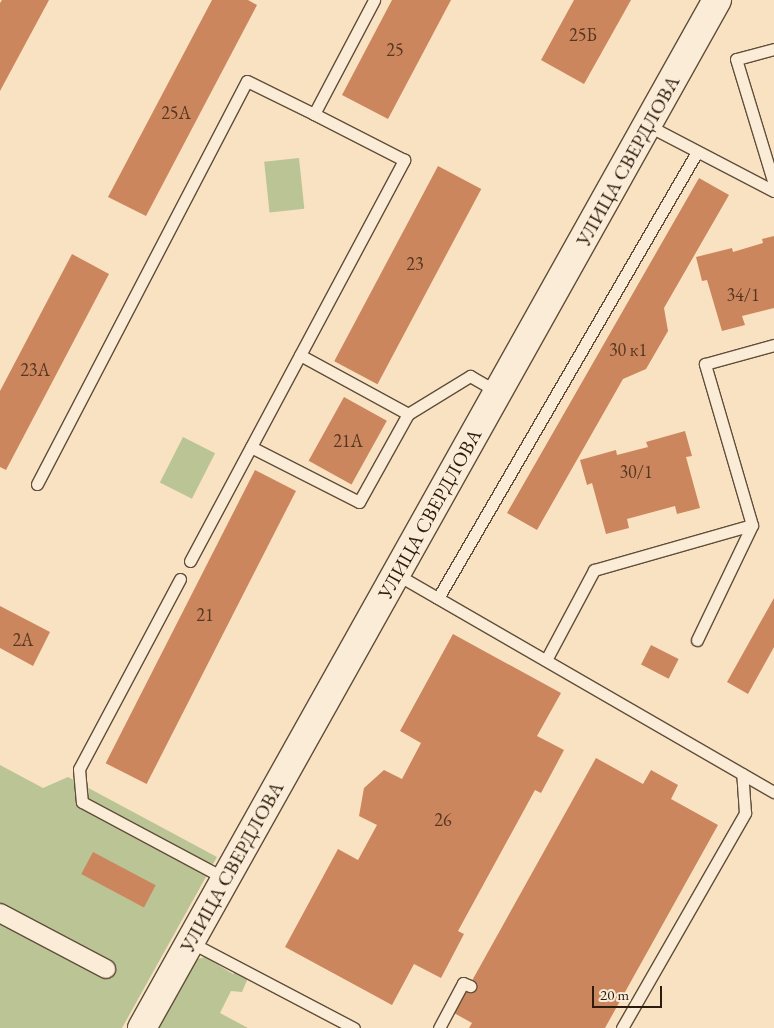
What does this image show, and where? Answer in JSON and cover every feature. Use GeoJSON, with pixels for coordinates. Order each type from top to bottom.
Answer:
{"type":"FeatureCollection","features":[{"type":"Feature","properties":{"kind":"street","name":"УЛИЦА СВЕРДЛОВА"},"geometry":{"type":"LineString","coordinates":[[142,1028],[717,0]]}},
{"type":"Feature","properties":{"kind":"street"},"geometry":{"type":"LineString","coordinates":[[0,913],[106,969]]}},
{"type":"Feature","properties":{"kind":"lane"},"geometry":{"type":"LineString","coordinates":[[314,114],[374,0]]}},
{"type":"Feature","properties":{"kind":"lane"},"geometry":{"type":"LineString","coordinates":[[774,49],[736,59],[774,184]]}},
{"type":"Feature","properties":{"kind":"lane"},"geometry":{"type":"LineString","coordinates":[[37,484],[247,81],[314,114],[404,160],[190,561]]}},
{"type":"Feature","properties":{"kind":"lane"},"geometry":{"type":"LineString","coordinates":[[647,125],[774,191]]}},
{"type":"Feature","properties":{"kind":"lane"},"geometry":{"type":"LineString","coordinates":[[438,598],[697,152]]}},
{"type":"Feature","properties":{"kind":"lane"},"geometry":{"type":"LineString","coordinates":[[697,640],[752,525],[705,364],[774,345]]}},
{"type":"Feature","properties":{"kind":"lane"},"geometry":{"type":"LineString","coordinates":[[300,355],[408,414]]}},
{"type":"Feature","properties":{"kind":"lane"},"geometry":{"type":"LineString","coordinates":[[251,446],[359,502],[408,414],[470,376],[498,392]]}},
{"type":"Feature","properties":{"kind":"lane"},"geometry":{"type":"LineString","coordinates":[[546,660],[594,570],[752,525]]}},
{"type":"Feature","properties":{"kind":"lane"},"geometry":{"type":"LineString","coordinates":[[396,574],[774,792]]}},
{"type":"Feature","properties":{"kind":"lane"},"geometry":{"type":"LineString","coordinates":[[180,579],[79,769],[82,802],[226,879]]}},
{"type":"Feature","properties":{"kind":"lane"},"geometry":{"type":"LineString","coordinates":[[622,1028],[745,813],[742,774]]}},
{"type":"Feature","properties":{"kind":"lane"},"geometry":{"type":"LineString","coordinates":[[190,942],[354,1028]]}},
{"type":"Feature","properties":{"kind":"lane"},"geometry":{"type":"LineString","coordinates":[[439,1028],[463,983],[470,986]]}},
{"type":"Feature","properties":{"kind":"green space"},"geometry":{"type":"Polygon","coordinates":[[[299,158],[304,209],[270,212],[264,162],[299,158]]]}},
{"type":"Feature","properties":{"kind":"green space"},"geometry":{"type":"Polygon","coordinates":[[[183,437],[215,453],[192,499],[160,482],[183,437]]]}},
{"type":"Feature","properties":{"kind":"green space"},"geometry":{"type":"Polygon","coordinates":[[[0,765],[43,788],[68,777],[217,857],[122,1028],[0,1028],[0,765]]]}},
{"type":"Feature","properties":{"kind":"green space"},"geometry":{"type":"Polygon","coordinates":[[[205,957],[233,974],[237,971],[248,978],[242,992],[231,991],[220,1013],[248,1028],[154,1028],[190,964],[197,959],[205,957]]]}},
{"type":"Feature","properties":{"kind":"building"},"geometry":{"type":"Polygon","coordinates":[[[2,0],[49,0],[0,91],[0,3],[2,0]]]}},
{"type":"Feature","properties":{"kind":"building"},"geometry":{"type":"Polygon","coordinates":[[[212,0],[248,0],[257,5],[146,216],[108,197],[212,0]]]}},
{"type":"Feature","properties":{"kind":"building"},"geometry":{"type":"Polygon","coordinates":[[[392,0],[451,0],[388,119],[342,95],[392,0]]]}},
{"type":"Feature","properties":{"kind":"building"},"geometry":{"type":"Polygon","coordinates":[[[574,0],[631,0],[584,84],[541,60],[574,0]]]}},
{"type":"Feature","properties":{"kind":"building"},"geometry":{"type":"Polygon","coordinates":[[[438,166],[481,189],[378,384],[334,361],[438,166]]]}},
{"type":"Feature","properties":{"kind":"building"},"geometry":{"type":"Polygon","coordinates":[[[699,178],[729,195],[664,308],[668,331],[646,369],[623,379],[537,530],[507,513],[699,178]]]}},
{"type":"Feature","properties":{"kind":"building"},"geometry":{"type":"Polygon","coordinates":[[[774,236],[774,308],[742,316],[745,325],[722,331],[707,280],[702,281],[696,257],[732,248],[733,252],[763,243],[762,239],[774,236]]]}},
{"type":"Feature","properties":{"kind":"building"},"geometry":{"type":"Polygon","coordinates":[[[72,254],[109,274],[6,470],[0,467],[0,391],[72,254]]]}},
{"type":"Feature","properties":{"kind":"building"},"geometry":{"type":"Polygon","coordinates":[[[344,397],[387,421],[351,485],[309,461],[344,397]]]}},
{"type":"Feature","properties":{"kind":"building"},"geometry":{"type":"Polygon","coordinates":[[[685,431],[692,456],[686,457],[700,508],[677,514],[675,506],[627,519],[629,528],[606,534],[592,483],[587,485],[580,460],[616,450],[617,455],[648,447],[646,442],[685,431]]]}},
{"type":"Feature","properties":{"kind":"building"},"geometry":{"type":"Polygon","coordinates":[[[255,470],[296,491],[147,784],[106,763],[255,470]]]}},
{"type":"Feature","properties":{"kind":"building"},"geometry":{"type":"Polygon","coordinates":[[[774,598],[774,647],[748,694],[727,682],[774,598]]]}},
{"type":"Feature","properties":{"kind":"building"},"geometry":{"type":"Polygon","coordinates":[[[0,606],[50,632],[33,666],[0,648],[0,606]]]}},
{"type":"Feature","properties":{"kind":"building"},"geometry":{"type":"Polygon","coordinates":[[[453,634],[561,693],[537,736],[564,750],[541,793],[535,790],[458,931],[464,934],[441,978],[414,964],[392,1005],[285,947],[338,849],[358,860],[377,825],[359,816],[364,788],[384,770],[402,779],[421,743],[400,731],[453,634]]]}},
{"type":"Feature","properties":{"kind":"building"},"geometry":{"type":"Polygon","coordinates":[[[651,645],[679,659],[669,679],[641,665],[651,645]]]}},
{"type":"Feature","properties":{"kind":"building"},"geometry":{"type":"Polygon","coordinates":[[[596,758],[643,784],[651,770],[678,785],[671,799],[718,825],[605,1028],[469,1028],[472,1023],[454,1013],[596,758]]]}},
{"type":"Feature","properties":{"kind":"building"},"geometry":{"type":"Polygon","coordinates":[[[93,852],[156,885],[144,907],[81,874],[93,852]]]}}]}
